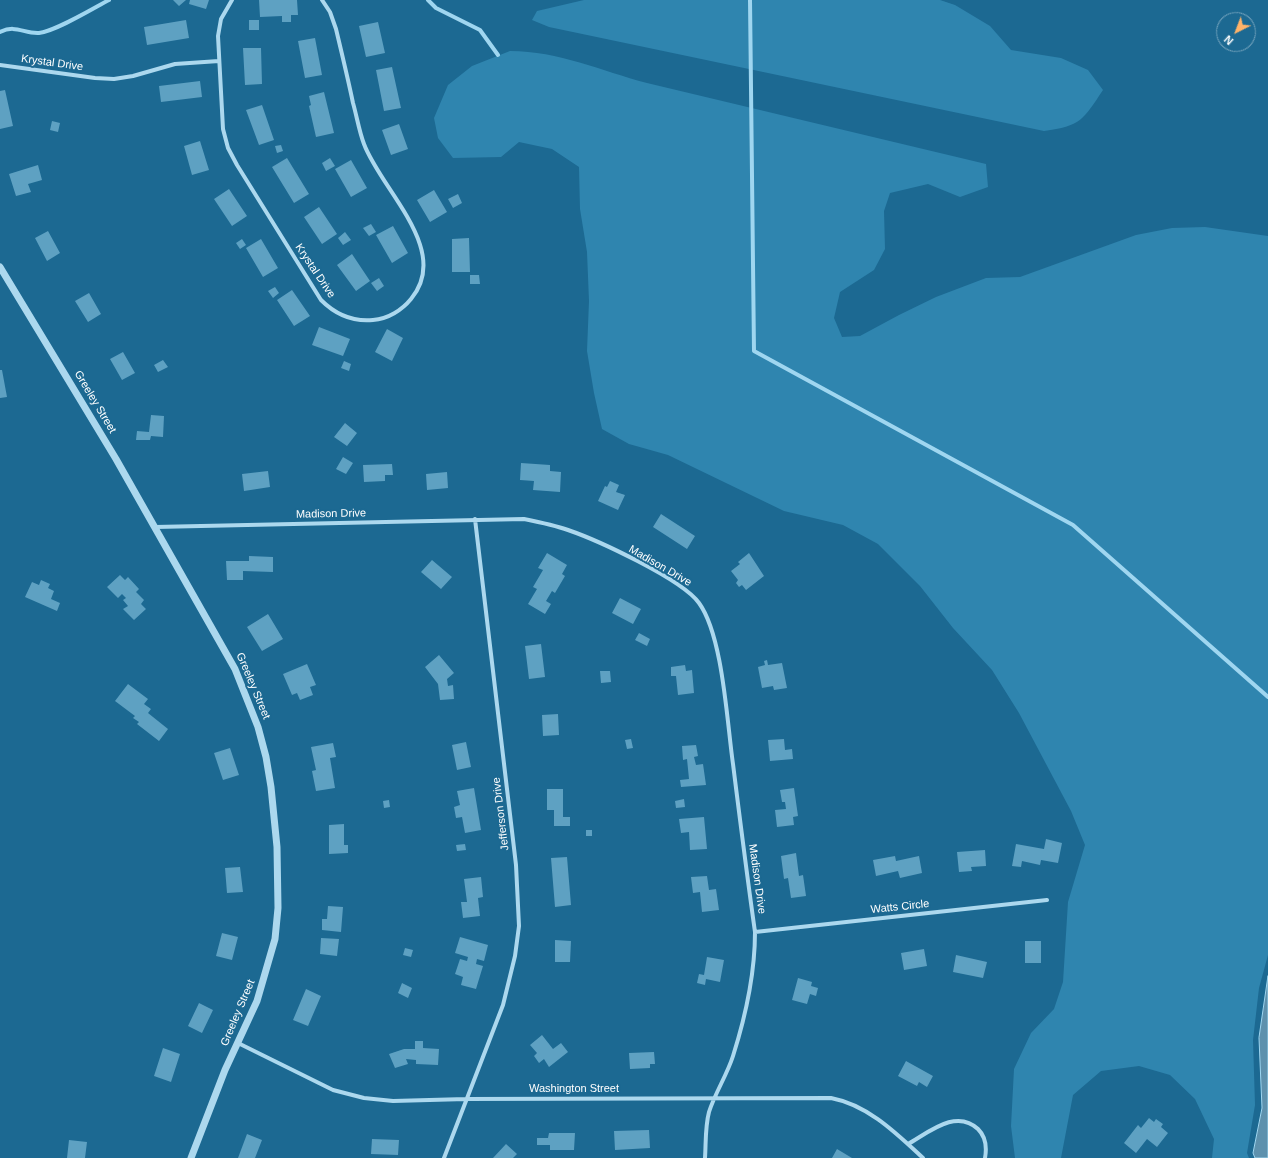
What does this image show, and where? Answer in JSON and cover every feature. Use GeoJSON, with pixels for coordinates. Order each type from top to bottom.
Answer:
{"type":"FeatureCollection","features":[{"type":"Feature","properties":{"kind":"street","name":"Krystal Drive"},"geometry":{"type":"LineString","coordinates":[[232,0],[225,11],[219,28],[219,61],[223,123],[228,148],[240,171],[321,300],[338,314],[358,320],[376,320],[400,310],[412,298],[421,283],[424,266],[422,248],[416,232],[378,172],[364,143],[336,29],[330,12],[322,0]]}},
{"type":"Feature","properties":{"kind":"street","name":"Krystal Drive"},"geometry":{"type":"LineString","coordinates":[[0,66],[114,79],[133,76],[175,64],[219,61]]}},
{"type":"Feature","properties":{"kind":"street","name":"Greeley Street"},"geometry":{"type":"LineString","coordinates":[[0,267],[155,527],[238,676],[258,727],[271,787],[277,847],[278,877],[275,939],[257,1001],[238,1043],[191,1158]]}},
{"type":"Feature","properties":{"kind":"street","name":"Jefferson Drive"},"geometry":{"type":"LineString","coordinates":[[444,1158],[503,1006],[515,956],[519,926],[516,865],[475,519]]}},
{"type":"Feature","properties":{"kind":"street","name":"Madison Drive"},"geometry":{"type":"LineString","coordinates":[[155,527],[524,519],[568,530],[596,541],[662,575],[688,591],[698,602],[707,615],[712,629],[721,673],[755,932],[755,954],[749,1000],[733,1056],[709,1112],[706,1129],[705,1158]]}},
{"type":"Feature","properties":{"kind":"street","name":"Watts Circle"},"geometry":{"type":"LineString","coordinates":[[755,932],[1047,900]]}},
{"type":"Feature","properties":{"kind":"street","name":"Washington Street"},"geometry":{"type":"LineString","coordinates":[[238,1043],[332,1090],[364,1098],[394,1101],[716,1097],[831,1098],[845,1100],[872,1115],[923,1158]]}},
{"type":"Feature","properties":{"kind":"street"},"geometry":{"type":"LineString","coordinates":[[908,1144],[948,1122],[961,1120],[974,1126],[980,1131],[986,1144],[985,1158]]}},
{"type":"Feature","properties":{"kind":"shaded area"},"geometry":{"type":"Polygon","coordinates":[[[584,0],[940,0],[955,5],[990,26],[1011,50],[1061,58],[1088,70],[1103,90],[1091,108],[1080,120],[1066,127],[1044,131],[549,27],[532,20],[537,11],[584,0]]]}},
{"type":"Feature","properties":{"kind":"shaded area"},"geometry":{"type":"Polygon","coordinates":[[[510,51],[546,54],[580,62],[647,83],[986,164],[988,187],[960,197],[928,184],[890,193],[884,211],[885,249],[874,270],[840,292],[834,318],[842,337],[860,336],[936,297],[986,278],[1020,277],[1136,235],[1172,228],[1205,227],[1268,236],[1268,955],[1259,988],[1253,1040],[1255,1105],[1247,1153],[1249,1158],[1212,1158],[1214,1139],[1195,1099],[1170,1075],[1139,1066],[1101,1071],[1073,1095],[1061,1158],[1015,1158],[1011,1126],[1014,1069],[1031,1033],[1054,1009],[1063,982],[1068,902],[1085,845],[1071,811],[1019,713],[992,670],[953,628],[920,586],[878,544],[843,525],[784,511],[668,455],[629,444],[602,429],[587,351],[589,301],[587,252],[580,209],[579,167],[552,149],[519,142],[501,157],[453,158],[438,138],[434,118],[448,85],[472,66],[510,51]]]}},
{"type":"Feature","properties":{"kind":"shaded area"},"geometry":{"type":"Polygon","coordinates":[[[1268,976],[1268,1158],[1255,1158],[1253,1153],[1262,1108],[1259,1038],[1268,976]]]}},
{"type":"Feature","properties":{"kind":"building"},"geometry":{"type":"Polygon","coordinates":[[[173,0],[186,0],[179,6],[173,0]]]}},
{"type":"Feature","properties":{"kind":"building"},"geometry":{"type":"Polygon","coordinates":[[[190,0],[209,0],[206,9],[189,4],[190,0]]]}},
{"type":"Feature","properties":{"kind":"building"},"geometry":{"type":"Polygon","coordinates":[[[259,0],[297,0],[298,15],[291,15],[291,22],[282,22],[282,16],[260,17],[259,0]]]}},
{"type":"Feature","properties":{"kind":"building"},"geometry":{"type":"Polygon","coordinates":[[[186,20],[189,38],[147,45],[144,27],[186,20]]]}},
{"type":"Feature","properties":{"kind":"building"},"geometry":{"type":"Polygon","coordinates":[[[249,20],[259,20],[259,30],[249,30],[249,20]]]}},
{"type":"Feature","properties":{"kind":"building"},"geometry":{"type":"Polygon","coordinates":[[[378,22],[385,53],[366,57],[359,26],[378,22]]]}},
{"type":"Feature","properties":{"kind":"building"},"geometry":{"type":"Polygon","coordinates":[[[315,38],[322,75],[305,78],[298,41],[315,38]]]}},
{"type":"Feature","properties":{"kind":"building"},"geometry":{"type":"Polygon","coordinates":[[[243,48],[261,48],[262,84],[245,85],[243,48]]]}},
{"type":"Feature","properties":{"kind":"building"},"geometry":{"type":"Polygon","coordinates":[[[392,67],[401,108],[384,111],[376,70],[392,67]]]}},
{"type":"Feature","properties":{"kind":"building"},"geometry":{"type":"Polygon","coordinates":[[[200,81],[202,97],[161,102],[159,86],[200,81]]]}},
{"type":"Feature","properties":{"kind":"building"},"geometry":{"type":"Polygon","coordinates":[[[5,90],[13,126],[0,129],[0,91],[5,90]]]}},
{"type":"Feature","properties":{"kind":"building"},"geometry":{"type":"Polygon","coordinates":[[[324,92],[334,133],[316,137],[309,106],[311,105],[309,96],[324,92]]]}},
{"type":"Feature","properties":{"kind":"building"},"geometry":{"type":"Polygon","coordinates":[[[262,105],[274,140],[259,145],[246,110],[262,105]]]}},
{"type":"Feature","properties":{"kind":"building"},"geometry":{"type":"Polygon","coordinates":[[[52,121],[60,123],[58,132],[50,130],[52,121]]]}},
{"type":"Feature","properties":{"kind":"building"},"geometry":{"type":"Polygon","coordinates":[[[399,124],[408,149],[391,155],[382,130],[399,124]]]}},
{"type":"Feature","properties":{"kind":"building"},"geometry":{"type":"Polygon","coordinates":[[[200,141],[209,170],[192,175],[184,146],[200,141]]]}},
{"type":"Feature","properties":{"kind":"building"},"geometry":{"type":"Polygon","coordinates":[[[281,145],[283,151],[277,153],[275,146],[281,145]]]}},
{"type":"Feature","properties":{"kind":"building"},"geometry":{"type":"Polygon","coordinates":[[[287,158],[309,194],[294,203],[272,167],[287,158]]]}},
{"type":"Feature","properties":{"kind":"building"},"geometry":{"type":"Polygon","coordinates":[[[330,158],[335,166],[326,171],[322,163],[330,158]]]}},
{"type":"Feature","properties":{"kind":"building"},"geometry":{"type":"Polygon","coordinates":[[[351,160],[367,188],[351,197],[335,169],[351,160]]]}},
{"type":"Feature","properties":{"kind":"building"},"geometry":{"type":"Polygon","coordinates":[[[38,165],[42,180],[28,184],[31,192],[16,196],[9,174],[38,165]]]}},
{"type":"Feature","properties":{"kind":"building"},"geometry":{"type":"Polygon","coordinates":[[[229,189],[247,216],[232,226],[214,199],[229,189]]]}},
{"type":"Feature","properties":{"kind":"building"},"geometry":{"type":"Polygon","coordinates":[[[434,190],[447,212],[430,222],[417,200],[434,190]]]}},
{"type":"Feature","properties":{"kind":"building"},"geometry":{"type":"Polygon","coordinates":[[[458,194],[462,203],[453,208],[448,199],[458,194]]]}},
{"type":"Feature","properties":{"kind":"building"},"geometry":{"type":"Polygon","coordinates":[[[319,207],[337,234],[322,244],[304,217],[319,207]]]}},
{"type":"Feature","properties":{"kind":"building"},"geometry":{"type":"Polygon","coordinates":[[[371,224],[376,232],[369,236],[363,228],[371,224]]]}},
{"type":"Feature","properties":{"kind":"building"},"geometry":{"type":"Polygon","coordinates":[[[393,226],[408,253],[392,263],[376,235],[393,226]]]}},
{"type":"Feature","properties":{"kind":"building"},"geometry":{"type":"Polygon","coordinates":[[[48,231],[60,253],[47,261],[35,238],[48,231]]]}},
{"type":"Feature","properties":{"kind":"building"},"geometry":{"type":"Polygon","coordinates":[[[345,232],[351,240],[343,245],[338,238],[345,232]]]}},
{"type":"Feature","properties":{"kind":"building"},"geometry":{"type":"Polygon","coordinates":[[[469,238],[470,272],[452,272],[452,239],[469,238]]]}},
{"type":"Feature","properties":{"kind":"building"},"geometry":{"type":"Polygon","coordinates":[[[242,239],[246,245],[240,249],[236,243],[242,239]]]}},
{"type":"Feature","properties":{"kind":"building"},"geometry":{"type":"Polygon","coordinates":[[[261,239],[278,268],[263,277],[246,248],[261,239]]]}},
{"type":"Feature","properties":{"kind":"building"},"geometry":{"type":"Polygon","coordinates":[[[352,254],[370,281],[356,291],[337,265],[352,254]]]}},
{"type":"Feature","properties":{"kind":"building"},"geometry":{"type":"Polygon","coordinates":[[[470,275],[479,275],[480,284],[470,284],[470,275]]]}},
{"type":"Feature","properties":{"kind":"building"},"geometry":{"type":"Polygon","coordinates":[[[379,278],[384,286],[377,291],[371,283],[379,278]]]}},
{"type":"Feature","properties":{"kind":"building"},"geometry":{"type":"Polygon","coordinates":[[[275,287],[279,293],[273,298],[268,291],[275,287]]]}},
{"type":"Feature","properties":{"kind":"building"},"geometry":{"type":"Polygon","coordinates":[[[292,290],[310,316],[294,326],[277,300],[292,290]]]}},
{"type":"Feature","properties":{"kind":"building"},"geometry":{"type":"Polygon","coordinates":[[[89,293],[101,314],[88,322],[75,301],[89,293]]]}},
{"type":"Feature","properties":{"kind":"building"},"geometry":{"type":"Polygon","coordinates":[[[319,327],[350,339],[343,356],[312,345],[319,327]]]}},
{"type":"Feature","properties":{"kind":"building"},"geometry":{"type":"Polygon","coordinates":[[[387,329],[403,338],[392,361],[375,352],[387,329]]]}},
{"type":"Feature","properties":{"kind":"building"},"geometry":{"type":"Polygon","coordinates":[[[123,352],[135,373],[122,380],[110,359],[123,352]]]}},
{"type":"Feature","properties":{"kind":"building"},"geometry":{"type":"Polygon","coordinates":[[[163,360],[168,367],[158,372],[154,365],[163,360]]]}},
{"type":"Feature","properties":{"kind":"building"},"geometry":{"type":"Polygon","coordinates":[[[344,361],[351,364],[349,371],[341,368],[344,361]]]}},
{"type":"Feature","properties":{"kind":"building"},"geometry":{"type":"Polygon","coordinates":[[[0,370],[2,370],[7,397],[0,398],[0,370]]]}},
{"type":"Feature","properties":{"kind":"building"},"geometry":{"type":"Polygon","coordinates":[[[151,415],[164,416],[163,437],[151,436],[150,440],[136,440],[137,431],[149,432],[151,415]]]}},
{"type":"Feature","properties":{"kind":"building"},"geometry":{"type":"Polygon","coordinates":[[[345,423],[357,433],[347,446],[334,437],[345,423]]]}},
{"type":"Feature","properties":{"kind":"building"},"geometry":{"type":"Polygon","coordinates":[[[343,457],[353,463],[346,474],[336,469],[343,457]]]}},
{"type":"Feature","properties":{"kind":"building"},"geometry":{"type":"Polygon","coordinates":[[[521,463],[550,465],[550,471],[561,472],[560,492],[533,490],[534,481],[520,480],[521,463]]]}},
{"type":"Feature","properties":{"kind":"building"},"geometry":{"type":"Polygon","coordinates":[[[392,464],[393,475],[385,475],[385,481],[364,482],[363,465],[392,464]]]}},
{"type":"Feature","properties":{"kind":"building"},"geometry":{"type":"Polygon","coordinates":[[[268,471],[270,487],[244,491],[242,474],[268,471]]]}},
{"type":"Feature","properties":{"kind":"building"},"geometry":{"type":"Polygon","coordinates":[[[447,472],[448,488],[427,490],[426,474],[447,472]]]}},
{"type":"Feature","properties":{"kind":"building"},"geometry":{"type":"Polygon","coordinates":[[[610,481],[619,485],[616,492],[625,495],[618,510],[598,501],[605,486],[607,487],[610,481]]]}},
{"type":"Feature","properties":{"kind":"building"},"geometry":{"type":"Polygon","coordinates":[[[661,514],[695,536],[687,549],[653,527],[661,514]]]}},
{"type":"Feature","properties":{"kind":"building"},"geometry":{"type":"Polygon","coordinates":[[[547,553],[567,565],[562,574],[565,576],[555,593],[552,591],[546,601],[551,604],[545,614],[528,604],[537,589],[533,587],[543,570],[538,568],[547,553]]]}},
{"type":"Feature","properties":{"kind":"building"},"geometry":{"type":"Polygon","coordinates":[[[749,553],[764,576],[746,590],[742,585],[739,587],[736,583],[738,580],[731,571],[740,564],[738,562],[749,553]]]}},
{"type":"Feature","properties":{"kind":"building"},"geometry":{"type":"Polygon","coordinates":[[[249,556],[273,557],[273,572],[243,571],[243,580],[227,580],[226,561],[249,561],[249,556]]]}},
{"type":"Feature","properties":{"kind":"building"},"geometry":{"type":"Polygon","coordinates":[[[432,560],[452,577],[441,589],[421,572],[432,560]]]}},
{"type":"Feature","properties":{"kind":"building"},"geometry":{"type":"Polygon","coordinates":[[[120,575],[125,580],[128,577],[139,589],[136,592],[144,600],[141,604],[146,609],[134,620],[123,609],[128,606],[123,600],[126,598],[122,594],[118,598],[107,587],[120,575]]]}},
{"type":"Feature","properties":{"kind":"building"},"geometry":{"type":"Polygon","coordinates":[[[41,580],[50,584],[48,588],[54,591],[51,599],[60,603],[57,611],[25,597],[32,582],[39,585],[41,580]]]}},
{"type":"Feature","properties":{"kind":"building"},"geometry":{"type":"Polygon","coordinates":[[[620,598],[641,609],[633,624],[612,613],[620,598]]]}},
{"type":"Feature","properties":{"kind":"building"},"geometry":{"type":"Polygon","coordinates":[[[268,614],[283,639],[262,651],[247,627],[268,614]]]}},
{"type":"Feature","properties":{"kind":"building"},"geometry":{"type":"Polygon","coordinates":[[[639,633],[650,639],[647,646],[635,640],[639,633]]]}},
{"type":"Feature","properties":{"kind":"building"},"geometry":{"type":"Polygon","coordinates":[[[541,644],[545,677],[529,679],[525,646],[541,644]]]}},
{"type":"Feature","properties":{"kind":"building"},"geometry":{"type":"Polygon","coordinates":[[[439,655],[454,673],[447,679],[448,686],[453,685],[454,699],[440,700],[438,684],[425,667],[439,655]]]}},
{"type":"Feature","properties":{"kind":"building"},"geometry":{"type":"Polygon","coordinates":[[[767,660],[768,665],[782,663],[787,688],[774,690],[773,686],[762,688],[758,667],[765,665],[764,661],[767,660]]]}},
{"type":"Feature","properties":{"kind":"building"},"geometry":{"type":"Polygon","coordinates":[[[307,664],[316,685],[310,687],[313,695],[300,700],[297,693],[292,695],[283,674],[307,664]]]}},
{"type":"Feature","properties":{"kind":"building"},"geometry":{"type":"Polygon","coordinates":[[[685,665],[686,671],[692,670],[694,693],[678,695],[676,676],[671,676],[671,667],[685,665]]]}},
{"type":"Feature","properties":{"kind":"building"},"geometry":{"type":"Polygon","coordinates":[[[600,671],[610,671],[611,682],[601,683],[600,671]]]}},
{"type":"Feature","properties":{"kind":"building"},"geometry":{"type":"Polygon","coordinates":[[[128,684],[148,699],[144,704],[151,709],[148,713],[168,729],[159,741],[137,724],[139,722],[133,718],[135,716],[115,701],[128,684]]]}},
{"type":"Feature","properties":{"kind":"building"},"geometry":{"type":"Polygon","coordinates":[[[558,714],[559,735],[543,736],[542,715],[558,714]]]}},
{"type":"Feature","properties":{"kind":"building"},"geometry":{"type":"Polygon","coordinates":[[[631,739],[633,748],[627,749],[625,740],[631,739]]]}},
{"type":"Feature","properties":{"kind":"building"},"geometry":{"type":"Polygon","coordinates":[[[784,739],[785,750],[792,749],[793,759],[770,761],[768,740],[784,739]]]}},
{"type":"Feature","properties":{"kind":"building"},"geometry":{"type":"Polygon","coordinates":[[[466,742],[471,767],[457,770],[452,745],[466,742]]]}},
{"type":"Feature","properties":{"kind":"building"},"geometry":{"type":"Polygon","coordinates":[[[333,743],[336,757],[330,758],[335,788],[316,791],[312,771],[316,770],[311,747],[333,743]]]}},
{"type":"Feature","properties":{"kind":"building"},"geometry":{"type":"Polygon","coordinates":[[[696,745],[698,756],[694,757],[696,765],[703,764],[706,785],[681,787],[680,780],[689,779],[687,759],[683,760],[682,746],[696,745]]]}},
{"type":"Feature","properties":{"kind":"building"},"geometry":{"type":"Polygon","coordinates":[[[230,748],[239,775],[223,780],[214,753],[230,748]]]}},
{"type":"Feature","properties":{"kind":"building"},"geometry":{"type":"Polygon","coordinates":[[[474,788],[481,830],[465,833],[462,817],[456,818],[454,807],[460,805],[457,791],[474,788]]]}},
{"type":"Feature","properties":{"kind":"building"},"geometry":{"type":"Polygon","coordinates":[[[794,788],[798,816],[793,817],[794,825],[777,827],[775,810],[786,809],[785,802],[782,802],[780,790],[794,788]]]}},
{"type":"Feature","properties":{"kind":"building"},"geometry":{"type":"Polygon","coordinates":[[[547,789],[563,789],[563,817],[570,817],[570,826],[554,826],[554,810],[547,810],[547,789]]]}},
{"type":"Feature","properties":{"kind":"building"},"geometry":{"type":"Polygon","coordinates":[[[684,799],[685,807],[676,808],[675,801],[684,799]]]}},
{"type":"Feature","properties":{"kind":"building"},"geometry":{"type":"Polygon","coordinates":[[[389,800],[390,807],[384,808],[383,801],[389,800]]]}},
{"type":"Feature","properties":{"kind":"building"},"geometry":{"type":"Polygon","coordinates":[[[704,817],[707,849],[690,850],[689,832],[681,833],[679,819],[704,817]]]}},
{"type":"Feature","properties":{"kind":"building"},"geometry":{"type":"Polygon","coordinates":[[[344,824],[344,845],[348,845],[348,853],[329,854],[329,825],[344,824]]]}},
{"type":"Feature","properties":{"kind":"building"},"geometry":{"type":"Polygon","coordinates":[[[586,830],[592,830],[592,836],[586,836],[586,830]]]}},
{"type":"Feature","properties":{"kind":"building"},"geometry":{"type":"Polygon","coordinates":[[[1046,839],[1062,843],[1058,863],[1041,860],[1040,865],[1022,861],[1021,867],[1012,866],[1016,844],[1044,849],[1046,839]]]}},
{"type":"Feature","properties":{"kind":"building"},"geometry":{"type":"Polygon","coordinates":[[[465,844],[466,850],[457,851],[456,845],[465,844]]]}},
{"type":"Feature","properties":{"kind":"building"},"geometry":{"type":"Polygon","coordinates":[[[985,850],[986,866],[971,867],[972,871],[959,872],[957,852],[985,850]]]}},
{"type":"Feature","properties":{"kind":"building"},"geometry":{"type":"Polygon","coordinates":[[[796,853],[799,876],[803,875],[806,896],[791,898],[788,878],[784,879],[781,856],[796,853]]]}},
{"type":"Feature","properties":{"kind":"building"},"geometry":{"type":"Polygon","coordinates":[[[895,856],[896,861],[919,856],[922,873],[900,878],[898,871],[876,876],[873,860],[895,856]]]}},
{"type":"Feature","properties":{"kind":"building"},"geometry":{"type":"Polygon","coordinates":[[[567,857],[571,905],[555,907],[551,858],[567,857]]]}},
{"type":"Feature","properties":{"kind":"building"},"geometry":{"type":"Polygon","coordinates":[[[240,867],[243,892],[227,893],[225,868],[240,867]]]}},
{"type":"Feature","properties":{"kind":"building"},"geometry":{"type":"Polygon","coordinates":[[[707,876],[709,890],[716,889],[719,910],[702,912],[700,892],[693,893],[691,877],[707,876]]]}},
{"type":"Feature","properties":{"kind":"building"},"geometry":{"type":"Polygon","coordinates":[[[481,877],[483,897],[478,898],[480,916],[463,918],[461,902],[467,902],[464,879],[481,877]]]}},
{"type":"Feature","properties":{"kind":"building"},"geometry":{"type":"Polygon","coordinates":[[[328,906],[343,907],[341,932],[322,930],[322,919],[327,919],[328,906]]]}},
{"type":"Feature","properties":{"kind":"building"},"geometry":{"type":"Polygon","coordinates":[[[222,933],[238,937],[232,960],[216,956],[222,933]]]}},
{"type":"Feature","properties":{"kind":"building"},"geometry":{"type":"Polygon","coordinates":[[[460,937],[488,945],[484,961],[477,959],[476,964],[483,966],[476,989],[461,985],[463,977],[455,974],[460,959],[467,961],[468,957],[455,953],[460,937]]]}},
{"type":"Feature","properties":{"kind":"building"},"geometry":{"type":"Polygon","coordinates":[[[321,938],[339,939],[337,956],[320,954],[321,938]]]}},
{"type":"Feature","properties":{"kind":"building"},"geometry":{"type":"Polygon","coordinates":[[[555,940],[571,941],[570,962],[555,962],[555,940]]]}},
{"type":"Feature","properties":{"kind":"building"},"geometry":{"type":"Polygon","coordinates":[[[1025,941],[1041,941],[1041,963],[1025,963],[1025,941]]]}},
{"type":"Feature","properties":{"kind":"building"},"geometry":{"type":"Polygon","coordinates":[[[405,948],[413,950],[411,957],[403,955],[405,948]]]}},
{"type":"Feature","properties":{"kind":"building"},"geometry":{"type":"Polygon","coordinates":[[[924,949],[927,966],[904,970],[901,953],[924,949]]]}},
{"type":"Feature","properties":{"kind":"building"},"geometry":{"type":"Polygon","coordinates":[[[956,955],[987,962],[983,978],[953,972],[956,955]]]}},
{"type":"Feature","properties":{"kind":"building"},"geometry":{"type":"Polygon","coordinates":[[[707,957],[724,960],[720,982],[706,979],[705,985],[697,983],[699,974],[704,975],[707,957]]]}},
{"type":"Feature","properties":{"kind":"building"},"geometry":{"type":"Polygon","coordinates":[[[798,978],[812,982],[811,986],[818,988],[816,996],[810,994],[807,1004],[792,1000],[798,978]]]}},
{"type":"Feature","properties":{"kind":"building"},"geometry":{"type":"Polygon","coordinates":[[[402,983],[412,988],[408,998],[398,993],[402,983]]]}},
{"type":"Feature","properties":{"kind":"building"},"geometry":{"type":"Polygon","coordinates":[[[306,989],[321,996],[308,1026],[293,1020],[306,989]]]}},
{"type":"Feature","properties":{"kind":"building"},"geometry":{"type":"Polygon","coordinates":[[[199,1003],[213,1010],[202,1033],[188,1026],[199,1003]]]}},
{"type":"Feature","properties":{"kind":"building"},"geometry":{"type":"Polygon","coordinates":[[[542,1035],[553,1049],[561,1043],[568,1052],[549,1067],[544,1059],[539,1063],[534,1056],[537,1053],[530,1045],[542,1035]]]}},
{"type":"Feature","properties":{"kind":"building"},"geometry":{"type":"Polygon","coordinates":[[[415,1041],[423,1041],[423,1048],[439,1049],[438,1065],[416,1064],[416,1060],[406,1059],[408,1064],[395,1068],[389,1054],[404,1049],[415,1049],[415,1041]]]}},
{"type":"Feature","properties":{"kind":"building"},"geometry":{"type":"Polygon","coordinates":[[[163,1048],[180,1054],[171,1082],[154,1076],[163,1048]]]}},
{"type":"Feature","properties":{"kind":"building"},"geometry":{"type":"Polygon","coordinates":[[[654,1052],[655,1064],[650,1064],[650,1068],[630,1069],[629,1053],[654,1052]]]}},
{"type":"Feature","properties":{"kind":"building"},"geometry":{"type":"Polygon","coordinates":[[[906,1061],[933,1076],[927,1087],[919,1082],[917,1086],[898,1076],[906,1061]]]}},
{"type":"Feature","properties":{"kind":"building"},"geometry":{"type":"Polygon","coordinates":[[[1149,1118],[1154,1122],[1156,1119],[1163,1124],[1161,1127],[1168,1133],[1157,1147],[1147,1139],[1136,1153],[1124,1143],[1138,1125],[1141,1128],[1149,1118]]]}},
{"type":"Feature","properties":{"kind":"building"},"geometry":{"type":"Polygon","coordinates":[[[649,1130],[650,1148],[615,1150],[614,1131],[649,1130]]]}},
{"type":"Feature","properties":{"kind":"building"},"geometry":{"type":"Polygon","coordinates":[[[549,1133],[575,1133],[574,1150],[550,1150],[550,1145],[537,1145],[537,1138],[548,1138],[549,1133]]]}},
{"type":"Feature","properties":{"kind":"building"},"geometry":{"type":"Polygon","coordinates":[[[247,1134],[262,1140],[255,1158],[238,1158],[247,1134]]]}},
{"type":"Feature","properties":{"kind":"building"},"geometry":{"type":"Polygon","coordinates":[[[372,1139],[399,1140],[398,1155],[371,1154],[372,1139]]]}},
{"type":"Feature","properties":{"kind":"building"},"geometry":{"type":"Polygon","coordinates":[[[69,1140],[87,1142],[85,1158],[67,1158],[69,1140]]]}},
{"type":"Feature","properties":{"kind":"building"},"geometry":{"type":"Polygon","coordinates":[[[506,1144],[517,1154],[513,1158],[493,1158],[506,1144]]]}},
{"type":"Feature","properties":{"kind":"building"},"geometry":{"type":"Polygon","coordinates":[[[837,1149],[852,1158],[832,1158],[837,1149]]]}},
{"type":"Feature","properties":{"kind":"waterway"},"geometry":{"type":"LineString","coordinates":[[0,32],[11,29],[34,33],[46,31],[64,24],[109,0]]}},
{"type":"Feature","properties":{"kind":"waterway"},"geometry":{"type":"LineString","coordinates":[[428,0],[436,8],[480,30],[498,55]]}},
{"type":"Feature","properties":{"kind":"waterway"},"geometry":{"type":"LineString","coordinates":[[750,0],[754,351],[1073,525],[1268,697]]}}]}
